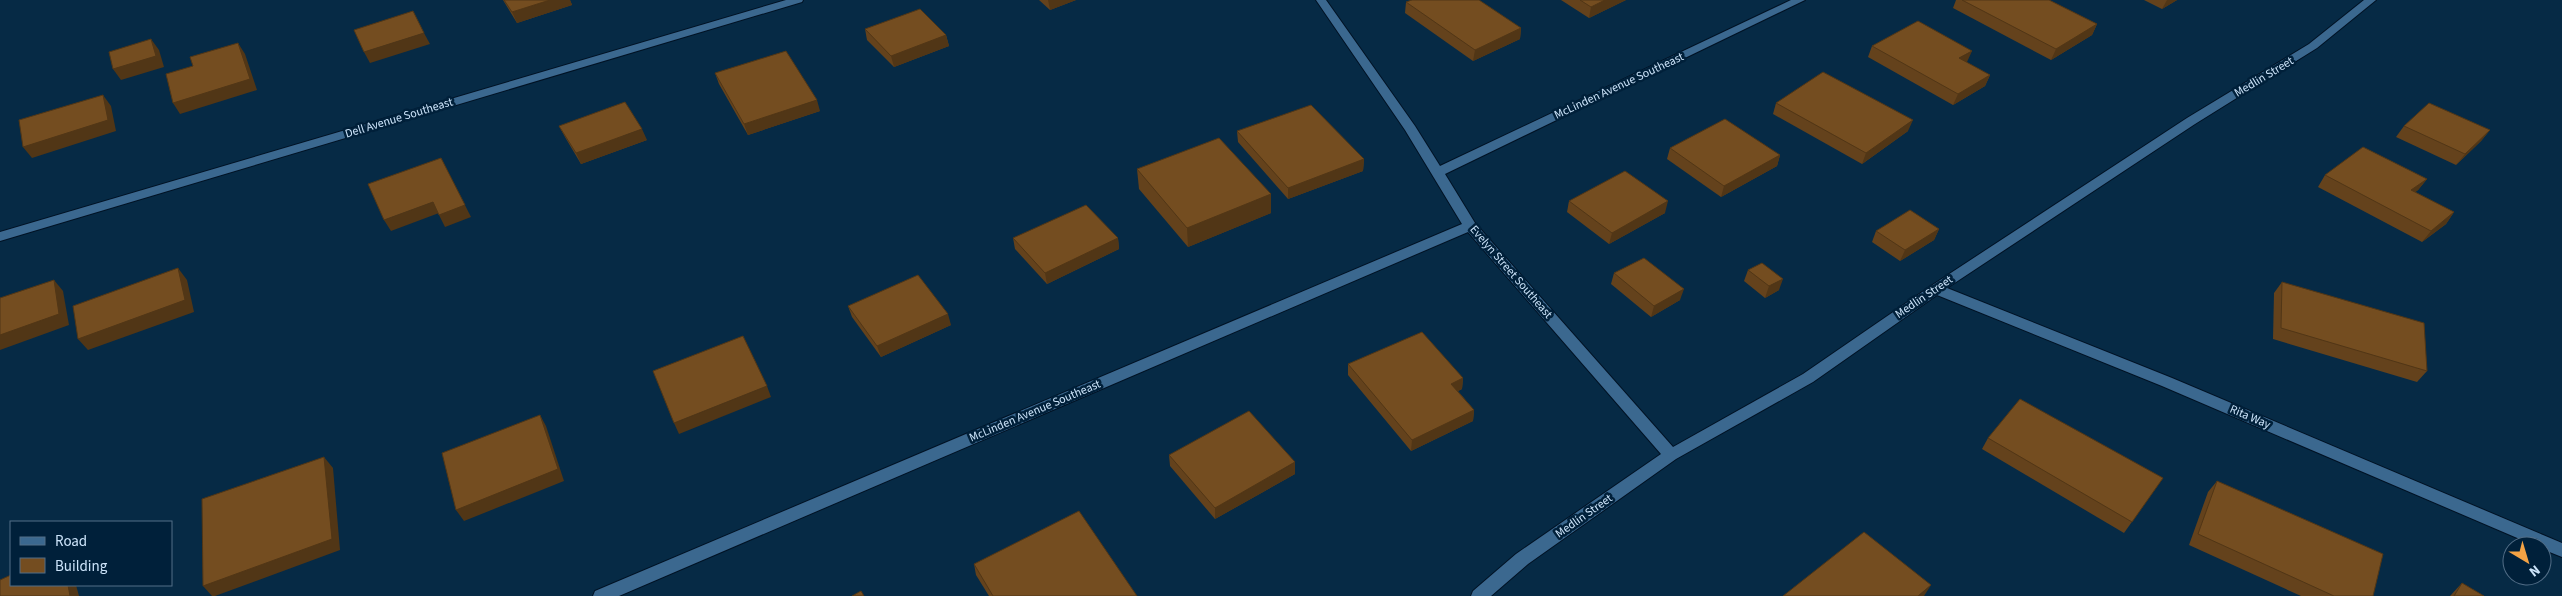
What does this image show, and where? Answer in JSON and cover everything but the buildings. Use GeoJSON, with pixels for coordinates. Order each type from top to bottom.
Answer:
{"type":"FeatureCollection","features":[{"type":"Feature","properties":{"kind":"street","name":"Dell Avenue Southeast"},"geometry":{"type":"LineString","coordinates":[[0,237],[798,0]]}},
{"type":"Feature","properties":{"kind":"street","name":"Evelyn Street Southeast"},"geometry":{"type":"LineString","coordinates":[[1321,0],[1438,172],[1470,226],[1670,455]]}},
{"type":"Feature","properties":{"kind":"street","name":"McLinden Avenue Southeast"},"geometry":{"type":"LineString","coordinates":[[1438,172],[1800,0]]}},
{"type":"Feature","properties":{"kind":"street","name":"Medlin Street"},"geometry":{"type":"LineString","coordinates":[[1479,596],[1522,559],[1670,455],[1808,378],[1936,289],[2191,121],[2313,46],[2371,0]]}},
{"type":"Feature","properties":{"kind":"street","name":"McLinden Avenue Southeast"},"geometry":{"type":"LineString","coordinates":[[601,596],[1470,226]]}},
{"type":"Feature","properties":{"kind":"street","name":"Rita Way"},"geometry":{"type":"LineString","coordinates":[[1936,289],[2176,386],[2562,550]]}}]}
